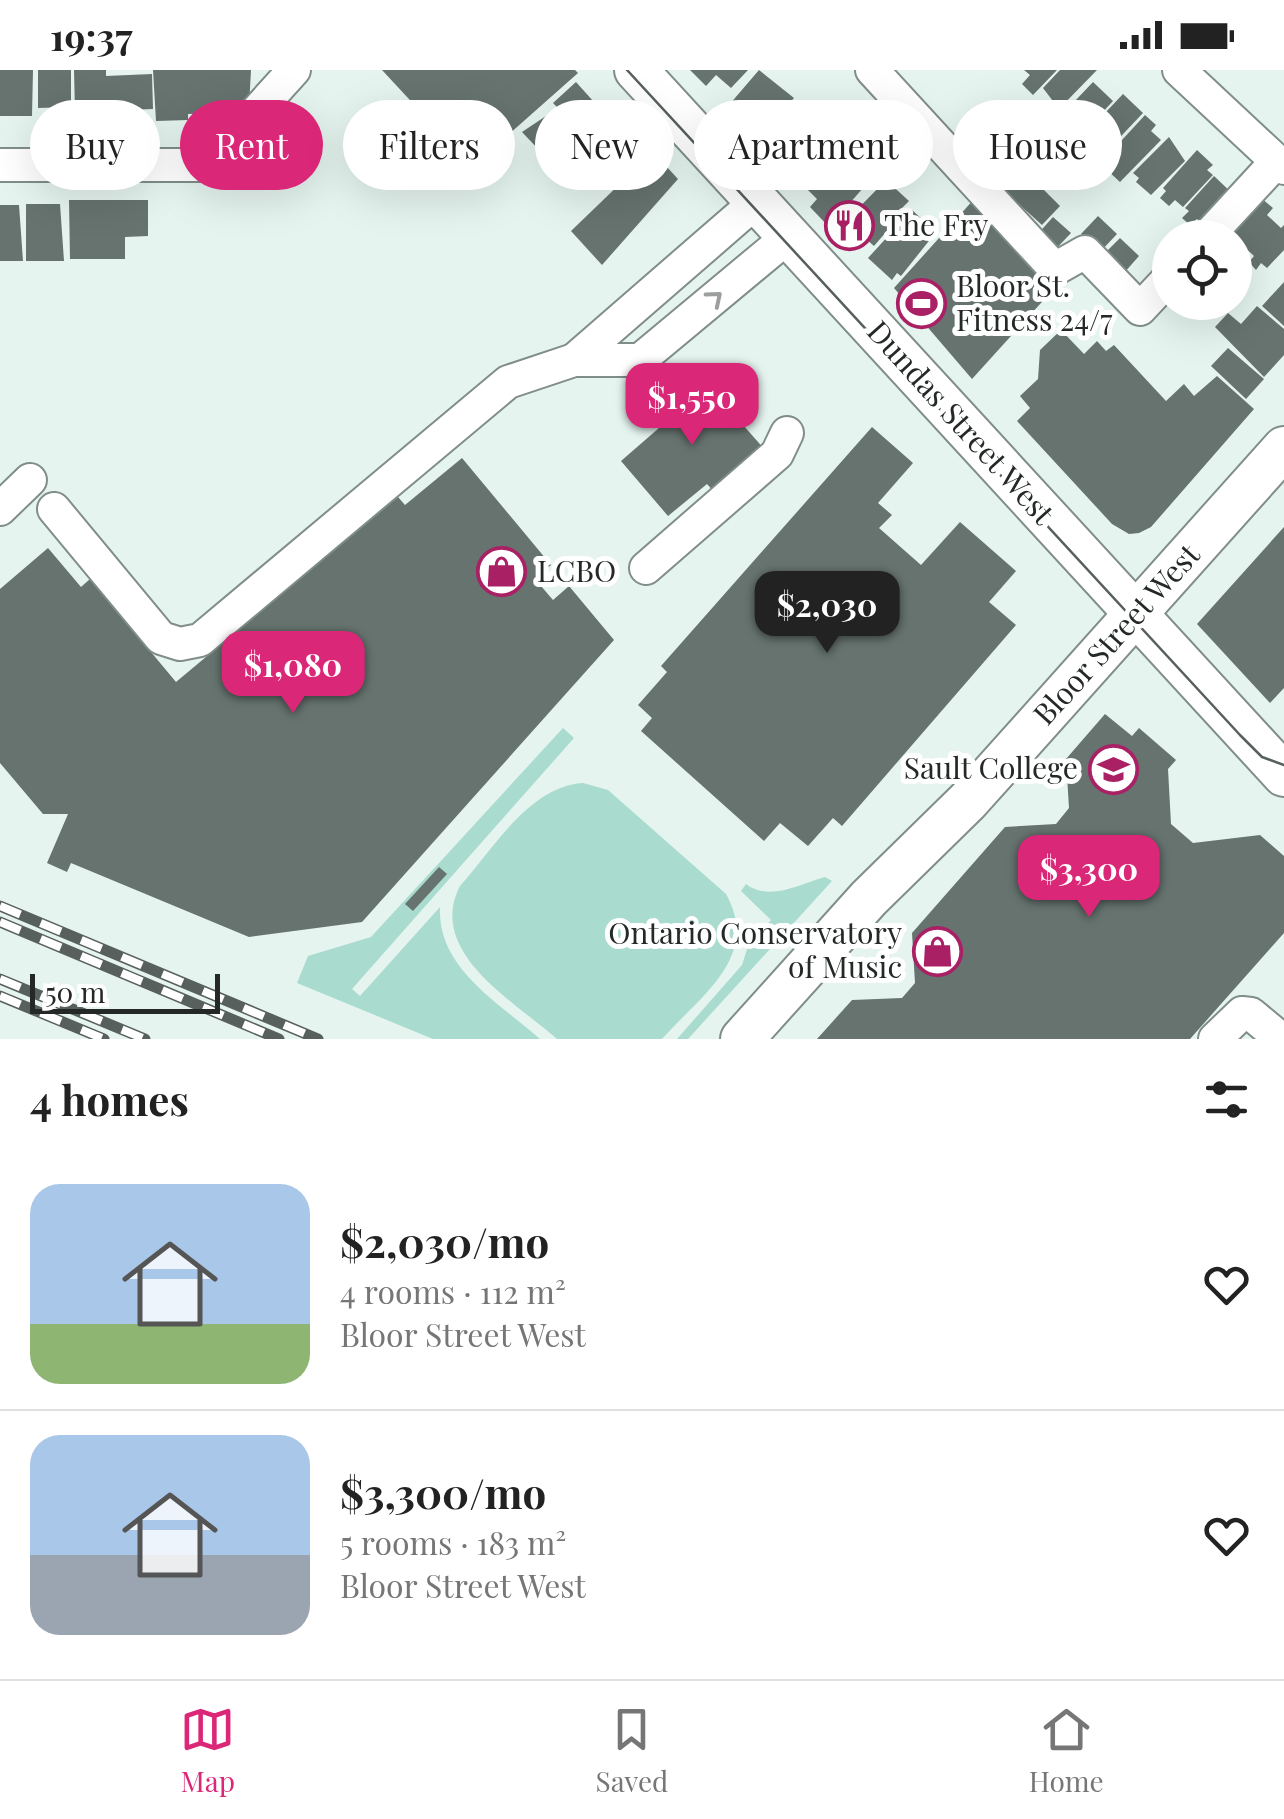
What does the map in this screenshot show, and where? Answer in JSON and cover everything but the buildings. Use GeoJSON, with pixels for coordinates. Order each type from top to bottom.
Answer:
{"type":"FeatureCollection","features":[{"type":"Feature","properties":{"kind":"main road","name":"Dundas Street West"},"geometry":{"type":"LineString","coordinates":[[636,70],[1284,775]]}},
{"type":"Feature","properties":{"kind":"main road","name":"Bloor Street West"},"geometry":{"type":"LineString","coordinates":[[742,1039],[1135,615],[1284,448]]}},
{"type":"Feature","properties":{"kind":"street"},"geometry":{"type":"LineString","coordinates":[[0,165],[208,165],[294,70]]}},
{"type":"Feature","properties":{"kind":"street"},"geometry":{"type":"LineString","coordinates":[[872,70],[1055,269],[1085,252],[1140,309],[1152,296]]}},
{"type":"Feature","properties":{"kind":"street"},"geometry":{"type":"LineString","coordinates":[[1179,70],[1280,164],[1224,220]]}},
{"type":"Feature","properties":{"kind":"street"},"geometry":{"type":"LineString","coordinates":[[574,360],[757,202]]}},
{"type":"Feature","properties":{"kind":"street"},"geometry":{"type":"LineString","coordinates":[[54,509],[161,638],[190,644],[200,640],[508,382],[574,360],[640,360],[789,236]]}},
{"type":"Feature","properties":{"kind":"street"},"geometry":{"type":"LineString","coordinates":[[646,568],[692,505],[777,454],[786,433]]}},
{"type":"Feature","properties":{"kind":"street"},"geometry":{"type":"LineString","coordinates":[[0,508],[30,480]]}},
{"type":"Feature","properties":{"kind":"street"},"geometry":{"type":"LineString","coordinates":[[1215,1039],[1242,1012],[1252,1014],[1280,1039]]}},
{"type":"Feature","properties":{"kind":"green space"},"geometry":{"type":"Polygon","coordinates":[[[563,728],[574,738],[352,989],[360,996],[440,907],[448,948],[459,966],[540,1039],[433,1039],[297,983],[308,956],[371,937],[563,728]]]}},
{"type":"Feature","properties":{"kind":"green space"},"geometry":{"type":"Polygon","coordinates":[[[583,783],[608,790],[726,894],[735,917],[736,937],[722,974],[662,1039],[557,1039],[480,973],[464,953],[455,932],[453,910],[460,886],[514,821],[546,795],[583,783]]]}},
{"type":"Feature","properties":{"kind":"green space"},"geometry":{"type":"Polygon","coordinates":[[[825,877],[832,881],[688,1039],[677,1039],[742,965],[749,943],[771,920],[741,891],[746,884],[775,892],[825,877]]]}},
{"type":"Feature","properties":{"kind":"tram line"},"geometry":{"type":"LineString","coordinates":[[627,70],[1240,735],[1262,757],[1284,765]]}},
{"type":"Feature","properties":{"kind":"railway"},"geometry":{"type":"LineString","coordinates":[[0,906],[318,1039]]}},
{"type":"Feature","properties":{"kind":"railway"},"geometry":{"type":"LineString","coordinates":[[0,922],[279,1039]]}},
{"type":"Feature","properties":{"kind":"railway"},"geometry":{"type":"LineString","coordinates":[[0,979],[145,1039]]}},
{"type":"Feature","properties":{"kind":"railway"},"geometry":{"type":"LineString","coordinates":[[0,996],[104,1039]]}},
{"type":"Feature","properties":{"kind":"place","name":"The Fry"},"geometry":{"type":"Point","coordinates":[849,226]}},
{"type":"Feature","properties":{"kind":"place","name":"Bloor St. Fitness 24/7"},"geometry":{"type":"Point","coordinates":[921,304]}},
{"type":"Feature","properties":{"kind":"place","name":"LCBO"},"geometry":{"type":"Point","coordinates":[502,572]}},
{"type":"Feature","properties":{"kind":"place","name":"Sault College"},"geometry":{"type":"Point","coordinates":[1113,769]}},
{"type":"Feature","properties":{"kind":"place","name":"Ontario Conservatory of Music"},"geometry":{"type":"Point","coordinates":[937,951]}}]}
